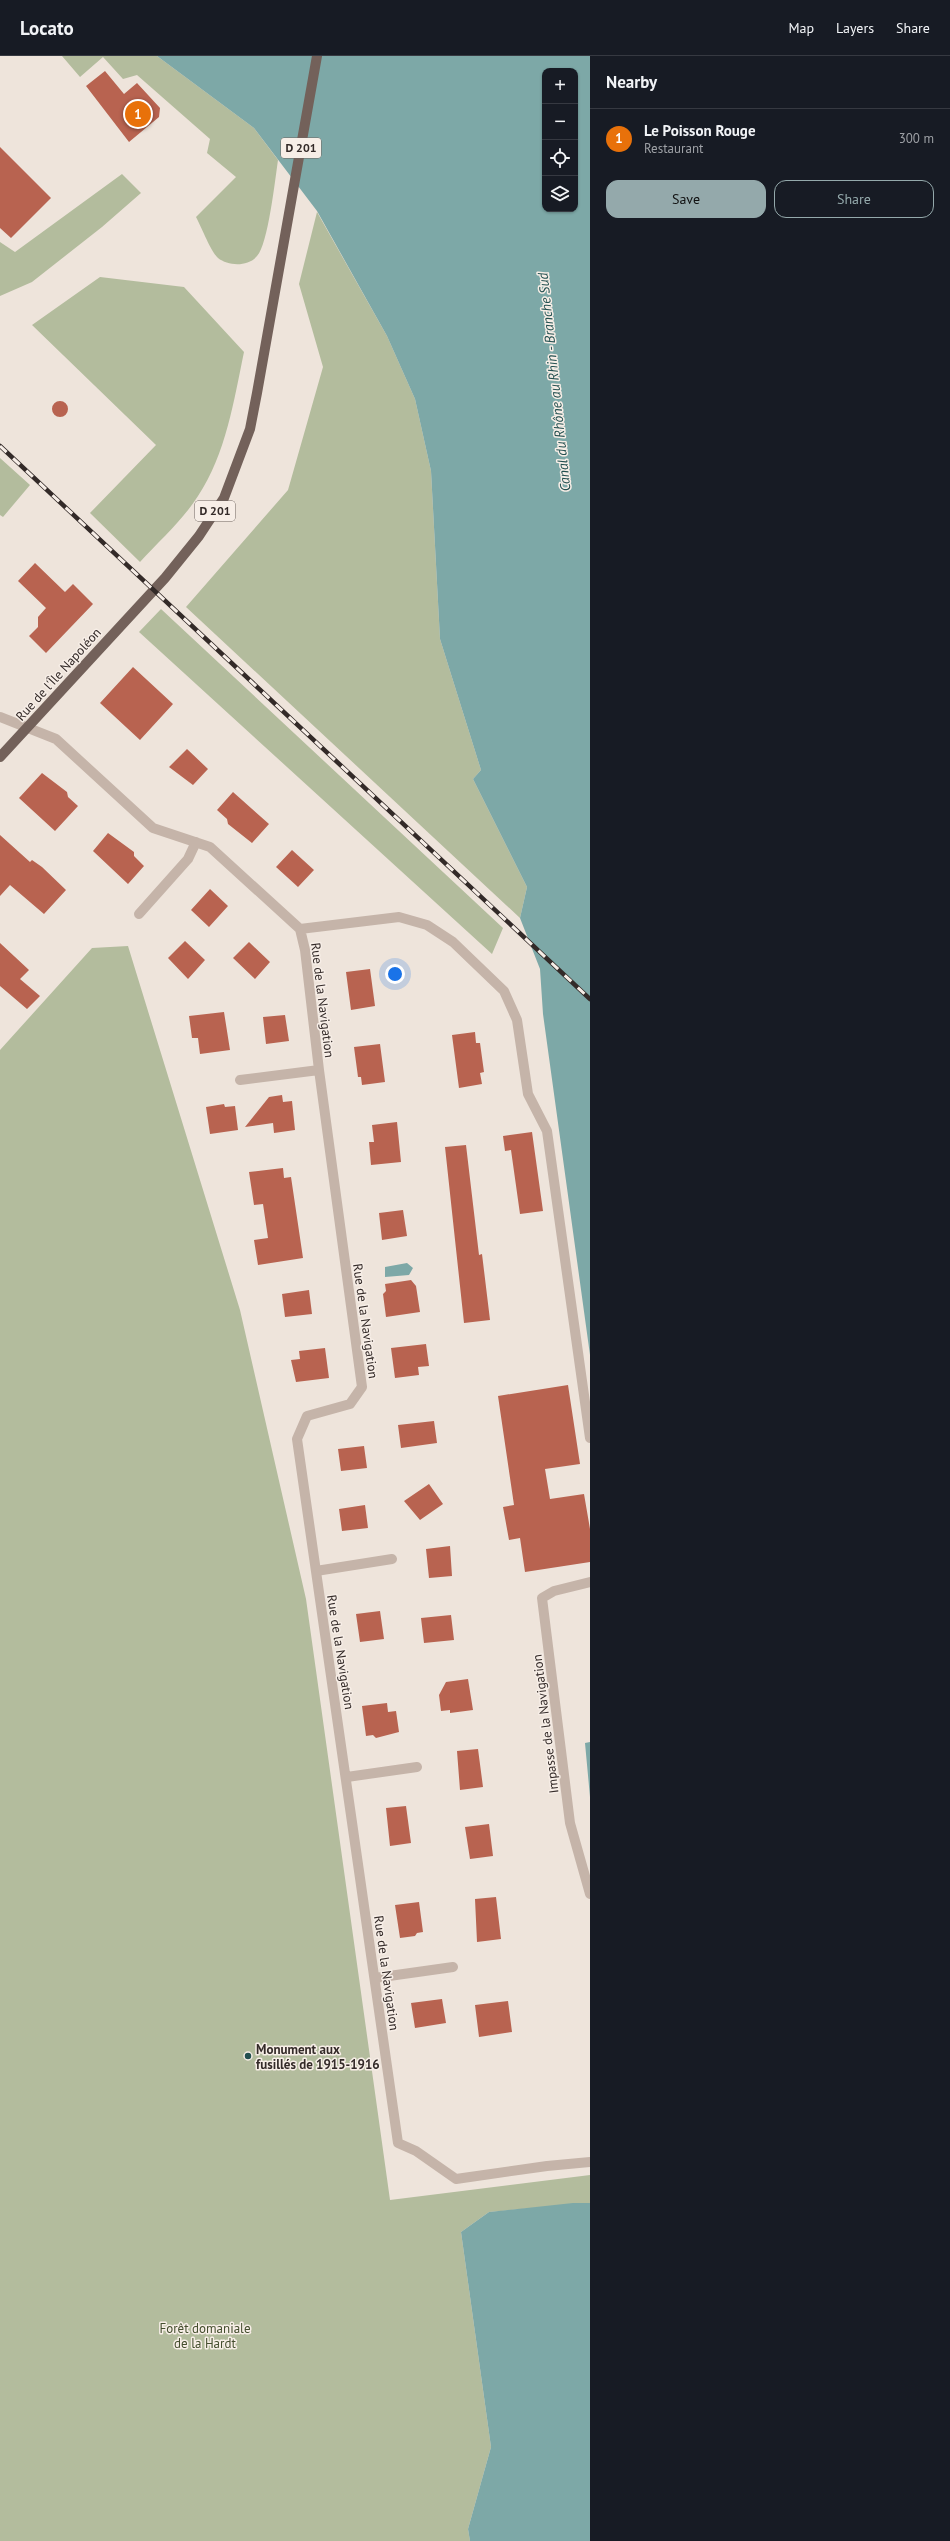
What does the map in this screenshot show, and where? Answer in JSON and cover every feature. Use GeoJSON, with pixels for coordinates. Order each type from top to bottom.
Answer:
{"type":"FeatureCollection","features":[{"type":"Feature","properties":{"kind":"main road","name":"Rue de l'Île Napoléon"},"geometry":{"type":"LineString","coordinates":[[0,757],[165,578],[199,536],[224,498],[250,429],[317,56]]}},
{"type":"Feature","properties":{"kind":"street","name":"Rue de la Navigation"},"geometry":{"type":"LineString","coordinates":[[0,718],[56,739],[153,828],[210,847],[300,929],[305,950],[318,1070],[362,1387],[350,1404],[307,1416],[297,1439],[347,1777],[398,2144],[416,2151],[456,2179],[547,2166],[590,2162]]}},
{"type":"Feature","properties":{"kind":"street"},"geometry":{"type":"LineString","coordinates":[[139,914],[188,859],[196,842]]}},
{"type":"Feature","properties":{"kind":"street"},"geometry":{"type":"LineString","coordinates":[[300,929],[399,918],[427,925],[454,942],[504,991],[517,1020],[528,1094],[547,1131],[590,1438]]}},
{"type":"Feature","properties":{"kind":"street"},"geometry":{"type":"LineString","coordinates":[[240,1080],[318,1070]]}},
{"type":"Feature","properties":{"kind":"street"},"geometry":{"type":"LineString","coordinates":[[316,1571],[392,1560]]}},
{"type":"Feature","properties":{"kind":"street","name":"Impasse de la Navigation"},"geometry":{"type":"LineString","coordinates":[[590,1582],[554,1591],[542,1598],[570,1823],[590,1894]]}},
{"type":"Feature","properties":{"kind":"street"},"geometry":{"type":"LineString","coordinates":[[347,1777],[417,1767]]}},
{"type":"Feature","properties":{"kind":"street"},"geometry":{"type":"LineString","coordinates":[[375,1978],[453,1967]]}},
{"type":"Feature","properties":{"kind":"green space"},"geometry":{"type":"Polygon","coordinates":[[[62,56],[157,56],[254,128],[278,160],[268,226],[261,249],[253,260],[243,264],[232,264],[218,258],[209,245],[196,217],[236,177],[207,153],[210,139],[137,75],[123,79],[103,57],[80,77],[62,56]]]}},
{"type":"Feature","properties":{"kind":"green space"},"geometry":{"type":"Polygon","coordinates":[[[122,174],[141,193],[102,227],[32,282],[0,296],[0,242],[15,252],[122,174]]]}},
{"type":"Feature","properties":{"kind":"green space"},"geometry":{"type":"Polygon","coordinates":[[[317,212],[387,336],[415,399],[431,471],[440,639],[481,770],[473,779],[527,887],[520,918],[186,607],[288,490],[323,367],[299,284],[317,212]]]}},
{"type":"Feature","properties":{"kind":"green space"},"geometry":{"type":"Polygon","coordinates":[[[100,277],[184,287],[244,352],[228,426],[216,463],[208,480],[192,505],[140,562],[90,513],[156,445],[32,325],[100,277]]]}},
{"type":"Feature","properties":{"kind":"green space"},"geometry":{"type":"Polygon","coordinates":[[[0,458],[30,485],[3,517],[0,515],[0,458]]]}},
{"type":"Feature","properties":{"kind":"green space"},"geometry":{"type":"Polygon","coordinates":[[[161,609],[503,928],[492,954],[139,632],[161,609]]]}},
{"type":"Feature","properties":{"kind":"green space","name":"Forêt domaniale de la Hardt"},"geometry":{"type":"Polygon","coordinates":[[[128,946],[240,1310],[306,1599],[390,2200],[590,2175],[590,2203],[489,2212],[461,2232],[491,2447],[468,2529],[470,2541],[0,2541],[0,1050],[92,948],[128,946]]]}},
{"type":"Feature","properties":{"kind":"water","name":"Canal du Rhône au Rhin - Branche Sud"},"geometry":{"type":"Polygon","coordinates":[[[157,56],[590,56],[590,1355],[543,1014],[540,969],[520,918],[527,887],[473,779],[481,770],[440,639],[431,471],[415,399],[387,336],[317,211],[254,128],[157,56]]]}},
{"type":"Feature","properties":{"kind":"water"},"geometry":{"type":"Polygon","coordinates":[[[407,1263],[413,1268],[409,1275],[385,1277],[385,1267],[407,1263]]]}},
{"type":"Feature","properties":{"kind":"water"},"geometry":{"type":"Polygon","coordinates":[[[590,1742],[590,1797],[585,1743],[590,1742]]]}},
{"type":"Feature","properties":{"kind":"water"},"geometry":{"type":"Polygon","coordinates":[[[573,2203],[590,2203],[590,2541],[470,2541],[468,2529],[491,2447],[461,2232],[489,2212],[573,2203]]]}},
{"type":"Feature","properties":{"kind":"building"},"geometry":{"type":"Polygon","coordinates":[[[105,71],[124,94],[137,83],[160,108],[159,117],[129,142],[86,86],[105,71]]]}},
{"type":"Feature","properties":{"kind":"building"},"geometry":{"type":"Polygon","coordinates":[[[0,147],[51,198],[11,238],[0,228],[0,147]]]}},
{"type":"Feature","properties":{"kind":"building"},"geometry":{"type":"Polygon","coordinates":[[[57,401],[63,401],[68,406],[66,415],[63,417],[57,417],[52,412],[52,406],[57,401]]]}},
{"type":"Feature","properties":{"kind":"building"},"geometry":{"type":"Polygon","coordinates":[[[35,563],[65,592],[73,584],[93,604],[46,653],[29,636],[38,627],[38,617],[46,608],[18,581],[35,563]]]}},
{"type":"Feature","properties":{"kind":"building"},"geometry":{"type":"Polygon","coordinates":[[[133,667],[173,704],[140,740],[100,703],[133,667]]]}},
{"type":"Feature","properties":{"kind":"building"},"geometry":{"type":"Polygon","coordinates":[[[187,749],[208,769],[193,785],[169,767],[187,749]]]}},
{"type":"Feature","properties":{"kind":"building"},"geometry":{"type":"Polygon","coordinates":[[[42,773],[67,792],[68,797],[78,806],[55,831],[19,798],[42,773]]]}},
{"type":"Feature","properties":{"kind":"building"},"geometry":{"type":"Polygon","coordinates":[[[233,792],[269,824],[252,843],[228,824],[227,819],[217,810],[233,792]]]}},
{"type":"Feature","properties":{"kind":"building"},"geometry":{"type":"Polygon","coordinates":[[[108,833],[134,852],[134,856],[144,866],[128,884],[93,851],[108,833]]]}},
{"type":"Feature","properties":{"kind":"building"},"geometry":{"type":"Polygon","coordinates":[[[0,835],[30,862],[32,860],[42,867],[66,890],[44,914],[10,885],[0,896],[0,835]]]}},
{"type":"Feature","properties":{"kind":"building"},"geometry":{"type":"Polygon","coordinates":[[[292,850],[314,870],[298,887],[276,867],[292,850]]]}},
{"type":"Feature","properties":{"kind":"building"},"geometry":{"type":"Polygon","coordinates":[[[210,889],[228,906],[209,927],[191,910],[210,889]]]}},
{"type":"Feature","properties":{"kind":"building"},"geometry":{"type":"Polygon","coordinates":[[[185,941],[205,960],[188,979],[168,958],[185,941]]]}},
{"type":"Feature","properties":{"kind":"building"},"geometry":{"type":"Polygon","coordinates":[[[249,942],[270,962],[255,979],[233,958],[249,942]]]}},
{"type":"Feature","properties":{"kind":"building"},"geometry":{"type":"Polygon","coordinates":[[[0,943],[29,970],[20,979],[40,996],[27,1009],[0,986],[0,943]]]}},
{"type":"Feature","properties":{"kind":"building"},"geometry":{"type":"Polygon","coordinates":[[[370,969],[375,1006],[351,1010],[346,972],[370,969]]]}},
{"type":"Feature","properties":{"kind":"building"},"geometry":{"type":"Polygon","coordinates":[[[224,1012],[230,1050],[200,1054],[198,1038],[192,1038],[189,1016],[224,1012]]]}},
{"type":"Feature","properties":{"kind":"building"},"geometry":{"type":"Polygon","coordinates":[[[285,1015],[289,1041],[266,1044],[263,1017],[285,1015]]]}},
{"type":"Feature","properties":{"kind":"building"},"geometry":{"type":"Polygon","coordinates":[[[475,1032],[476,1043],[480,1043],[484,1072],[480,1073],[482,1084],[459,1088],[452,1035],[475,1032]]]}},
{"type":"Feature","properties":{"kind":"building"},"geometry":{"type":"Polygon","coordinates":[[[380,1044],[385,1082],[362,1085],[361,1077],[358,1077],[354,1047],[380,1044]]]}},
{"type":"Feature","properties":{"kind":"building"},"geometry":{"type":"Polygon","coordinates":[[[282,1095],[283,1102],[292,1101],[295,1130],[274,1133],[273,1123],[245,1127],[269,1097],[282,1095]]]}},
{"type":"Feature","properties":{"kind":"building"},"geometry":{"type":"Polygon","coordinates":[[[224,1104],[225,1107],[235,1106],[238,1130],[210,1134],[206,1107],[224,1104]]]}},
{"type":"Feature","properties":{"kind":"building"},"geometry":{"type":"Polygon","coordinates":[[[397,1122],[401,1162],[371,1165],[369,1142],[374,1142],[372,1125],[397,1122]]]}},
{"type":"Feature","properties":{"kind":"building"},"geometry":{"type":"Polygon","coordinates":[[[532,1132],[543,1211],[520,1214],[511,1150],[505,1151],[503,1136],[532,1132]]]}},
{"type":"Feature","properties":{"kind":"building"},"geometry":{"type":"Polygon","coordinates":[[[466,1145],[479,1255],[482,1254],[490,1320],[464,1323],[445,1147],[466,1145]]]}},
{"type":"Feature","properties":{"kind":"building"},"geometry":{"type":"Polygon","coordinates":[[[283,1168],[284,1178],[291,1177],[303,1258],[258,1265],[254,1240],[268,1238],[263,1204],[254,1205],[249,1172],[283,1168]]]}},
{"type":"Feature","properties":{"kind":"building"},"geometry":{"type":"Polygon","coordinates":[[[403,1210],[407,1236],[382,1240],[379,1213],[403,1210]]]}},
{"type":"Feature","properties":{"kind":"building"},"geometry":{"type":"Polygon","coordinates":[[[411,1280],[416,1286],[420,1312],[386,1317],[383,1294],[386,1291],[385,1284],[411,1280]]]}},
{"type":"Feature","properties":{"kind":"building"},"geometry":{"type":"Polygon","coordinates":[[[309,1290],[312,1314],[285,1317],[282,1294],[309,1290]]]}},
{"type":"Feature","properties":{"kind":"building"},"geometry":{"type":"Polygon","coordinates":[[[426,1344],[429,1366],[418,1367],[419,1375],[395,1378],[391,1348],[426,1344]]]}},
{"type":"Feature","properties":{"kind":"building"},"geometry":{"type":"Polygon","coordinates":[[[325,1348],[329,1378],[296,1382],[291,1360],[300,1359],[299,1351],[325,1348]]]}},
{"type":"Feature","properties":{"kind":"building"},"geometry":{"type":"Polygon","coordinates":[[[568,1385],[580,1464],[545,1469],[550,1499],[584,1494],[590,1529],[590,1562],[525,1572],[520,1538],[509,1540],[503,1507],[514,1505],[498,1396],[568,1385]]]}},
{"type":"Feature","properties":{"kind":"building"},"geometry":{"type":"Polygon","coordinates":[[[434,1421],[437,1443],[401,1448],[398,1425],[434,1421]]]}},
{"type":"Feature","properties":{"kind":"building"},"geometry":{"type":"Polygon","coordinates":[[[364,1446],[367,1468],[341,1471],[338,1449],[364,1446]]]}},
{"type":"Feature","properties":{"kind":"building"},"geometry":{"type":"Polygon","coordinates":[[[429,1484],[443,1504],[420,1520],[404,1501],[429,1484]]]}},
{"type":"Feature","properties":{"kind":"building"},"geometry":{"type":"Polygon","coordinates":[[[365,1505],[368,1528],[342,1531],[339,1509],[365,1505]]]}},
{"type":"Feature","properties":{"kind":"building"},"geometry":{"type":"Polygon","coordinates":[[[450,1546],[452,1576],[429,1578],[426,1549],[450,1546]]]}},
{"type":"Feature","properties":{"kind":"building"},"geometry":{"type":"Polygon","coordinates":[[[380,1611],[384,1639],[360,1642],[356,1614],[380,1611]]]}},
{"type":"Feature","properties":{"kind":"building"},"geometry":{"type":"Polygon","coordinates":[[[451,1615],[454,1640],[424,1643],[421,1618],[451,1615]]]}},
{"type":"Feature","properties":{"kind":"building"},"geometry":{"type":"Polygon","coordinates":[[[468,1679],[473,1710],[450,1713],[450,1710],[441,1711],[439,1695],[446,1682],[468,1679]]]}},
{"type":"Feature","properties":{"kind":"building"},"geometry":{"type":"Polygon","coordinates":[[[387,1703],[388,1712],[396,1711],[399,1732],[376,1738],[373,1735],[366,1736],[362,1706],[387,1703]]]}},
{"type":"Feature","properties":{"kind":"building"},"geometry":{"type":"Polygon","coordinates":[[[478,1749],[483,1787],[460,1790],[457,1751],[478,1749]]]}},
{"type":"Feature","properties":{"kind":"building"},"geometry":{"type":"Polygon","coordinates":[[[406,1806],[411,1843],[390,1846],[386,1808],[406,1806]]]}},
{"type":"Feature","properties":{"kind":"building"},"geometry":{"type":"Polygon","coordinates":[[[489,1824],[493,1856],[470,1859],[465,1827],[489,1824]]]}},
{"type":"Feature","properties":{"kind":"building"},"geometry":{"type":"Polygon","coordinates":[[[496,1897],[501,1939],[477,1942],[475,1899],[496,1897]]]}},
{"type":"Feature","properties":{"kind":"building"},"geometry":{"type":"Polygon","coordinates":[[[419,1902],[423,1932],[417,1933],[415,1936],[400,1938],[395,1905],[419,1902]]]}},
{"type":"Feature","properties":{"kind":"building"},"geometry":{"type":"Polygon","coordinates":[[[442,1999],[446,2023],[415,2028],[411,2003],[442,1999]]]}},
{"type":"Feature","properties":{"kind":"building"},"geometry":{"type":"Polygon","coordinates":[[[508,2001],[512,2032],[479,2037],[475,2005],[508,2001]]]}},
{"type":"Feature","properties":{"kind":"railway"},"geometry":{"type":"LineString","coordinates":[[0,446],[590,999]]}},
{"type":"Feature","properties":{"kind":"place","name":"Le Poisson Rouge"},"geometry":{"type":"Point","coordinates":[138,114]}},
{"type":"Feature","properties":{"kind":"place","name":"Monument aux fusillés de 1915-1916"},"geometry":{"type":"Point","coordinates":[248,2056]}}]}
